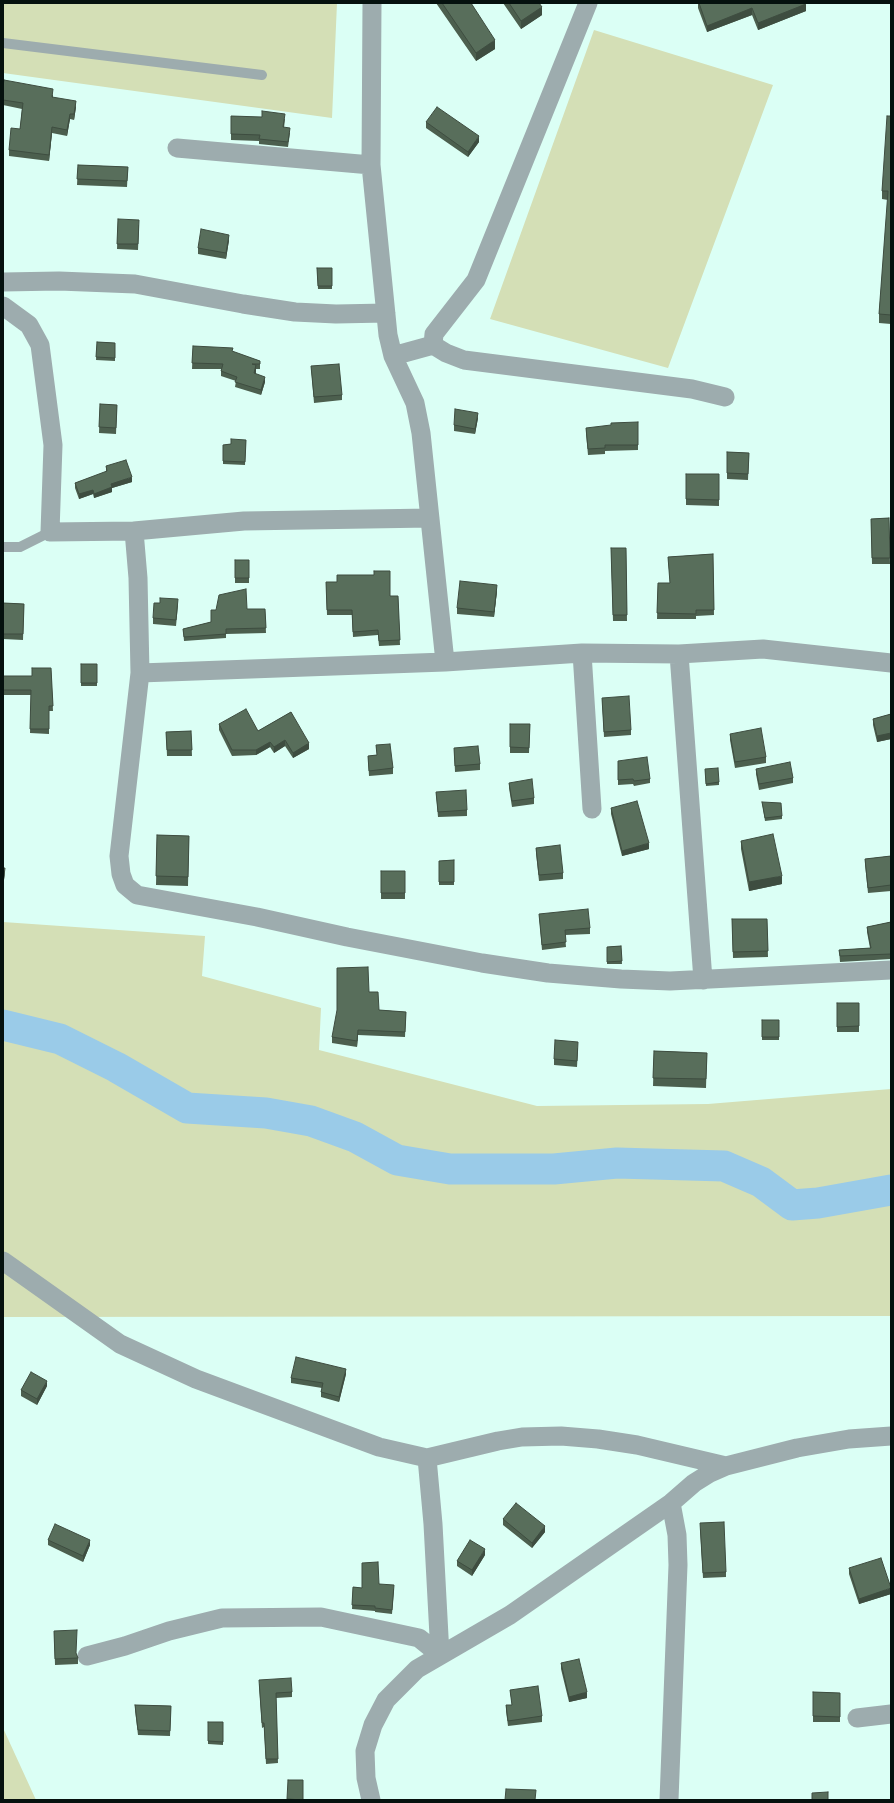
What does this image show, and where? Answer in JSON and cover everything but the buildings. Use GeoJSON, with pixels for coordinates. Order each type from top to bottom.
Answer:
{"type":"FeatureCollection","features":[{"type":"Feature","properties":{"kind":"street"},"geometry":{"type":"LineString","coordinates":[[372,3],[371,165],[386,313],[393,356],[415,403],[421,433],[445,662]]}},
{"type":"Feature","properties":{"kind":"street"},"geometry":{"type":"LineString","coordinates":[[433,345],[434,334],[476,280],[588,3]]}},
{"type":"Feature","properties":{"kind":"street"},"geometry":{"type":"LineString","coordinates":[[177,148],[371,165]]}},
{"type":"Feature","properties":{"kind":"street"},"geometry":{"type":"LineString","coordinates":[[3,282],[58,281],[135,284],[295,312],[336,314],[386,313]]}},
{"type":"Feature","properties":{"kind":"street"},"geometry":{"type":"LineString","coordinates":[[3,306],[29,325],[40,345],[53,446],[50,532],[134,531],[244,521],[430,518]]}},
{"type":"Feature","properties":{"kind":"street"},"geometry":{"type":"LineString","coordinates":[[393,356],[433,345],[446,353],[464,360],[692,389],[725,397]]}},
{"type":"Feature","properties":{"kind":"street"},"geometry":{"type":"LineString","coordinates":[[134,531],[138,578],[140,673],[119,856],[121,874],[125,885],[137,895],[257,917],[347,937],[548,973],[621,979],[670,981],[891,970]]}},
{"type":"Feature","properties":{"kind":"street"},"geometry":{"type":"LineString","coordinates":[[140,673],[445,662],[582,653],[679,654],[763,649],[891,663]]}},
{"type":"Feature","properties":{"kind":"street"},"geometry":{"type":"LineString","coordinates":[[582,653],[592,809]]}},
{"type":"Feature","properties":{"kind":"street"},"geometry":{"type":"LineString","coordinates":[[679,654],[703,980]]}},
{"type":"Feature","properties":{"kind":"street"},"geometry":{"type":"LineString","coordinates":[[3,1261],[120,1344],[196,1379],[379,1447],[427,1458],[498,1441],[522,1437],[561,1436],[598,1439],[638,1445],[726,1466]]}},
{"type":"Feature","properties":{"kind":"street"},"geometry":{"type":"LineString","coordinates":[[371,1800],[366,1778],[365,1751],[373,1725],[386,1700],[417,1669],[510,1615],[670,1503],[694,1482],[726,1466],[797,1448],[849,1439],[891,1436]]}},
{"type":"Feature","properties":{"kind":"street"},"geometry":{"type":"LineString","coordinates":[[427,1458],[434,1524],[440,1655]]}},
{"type":"Feature","properties":{"kind":"street"},"geometry":{"type":"LineString","coordinates":[[669,1800],[678,1565],[677,1535],[670,1503]]}},
{"type":"Feature","properties":{"kind":"street"},"geometry":{"type":"LineString","coordinates":[[87,1656],[125,1646],[169,1631],[222,1618],[321,1617],[419,1638],[440,1655]]}},
{"type":"Feature","properties":{"kind":"street"},"geometry":{"type":"LineString","coordinates":[[857,1718],[891,1714]]}},
{"type":"Feature","properties":{"kind":"lane"},"geometry":{"type":"LineString","coordinates":[[3,44],[262,75]]}},
{"type":"Feature","properties":{"kind":"lane"},"geometry":{"type":"LineString","coordinates":[[3,547],[20,547],[50,532]]}},
{"type":"Feature","properties":{"kind":"green space"},"geometry":{"type":"Polygon","coordinates":[[[3,3],[337,3],[332,118],[3,73],[3,3]]]}},
{"type":"Feature","properties":{"kind":"green space"},"geometry":{"type":"Polygon","coordinates":[[[594,30],[773,85],[668,368],[490,319],[594,30]]]}},
{"type":"Feature","properties":{"kind":"green space"},"geometry":{"type":"Polygon","coordinates":[[[3,922],[205,936],[202,976],[321,1008],[319,1050],[537,1106],[708,1104],[891,1089],[891,1316],[3,1317],[3,922]]]}},
{"type":"Feature","properties":{"kind":"green space"},"geometry":{"type":"Polygon","coordinates":[[[3,1728],[36,1800],[3,1800],[3,1728]]]}},
{"type":"Feature","properties":{"kind":"waterway"},"geometry":{"type":"LineString","coordinates":[[3,1025],[60,1039],[116,1067],[187,1108],[266,1113],[311,1121],[355,1137],[397,1160],[450,1169],[554,1169],[617,1163],[724,1166],[761,1182],[792,1205],[818,1203],[891,1190]]}}]}
